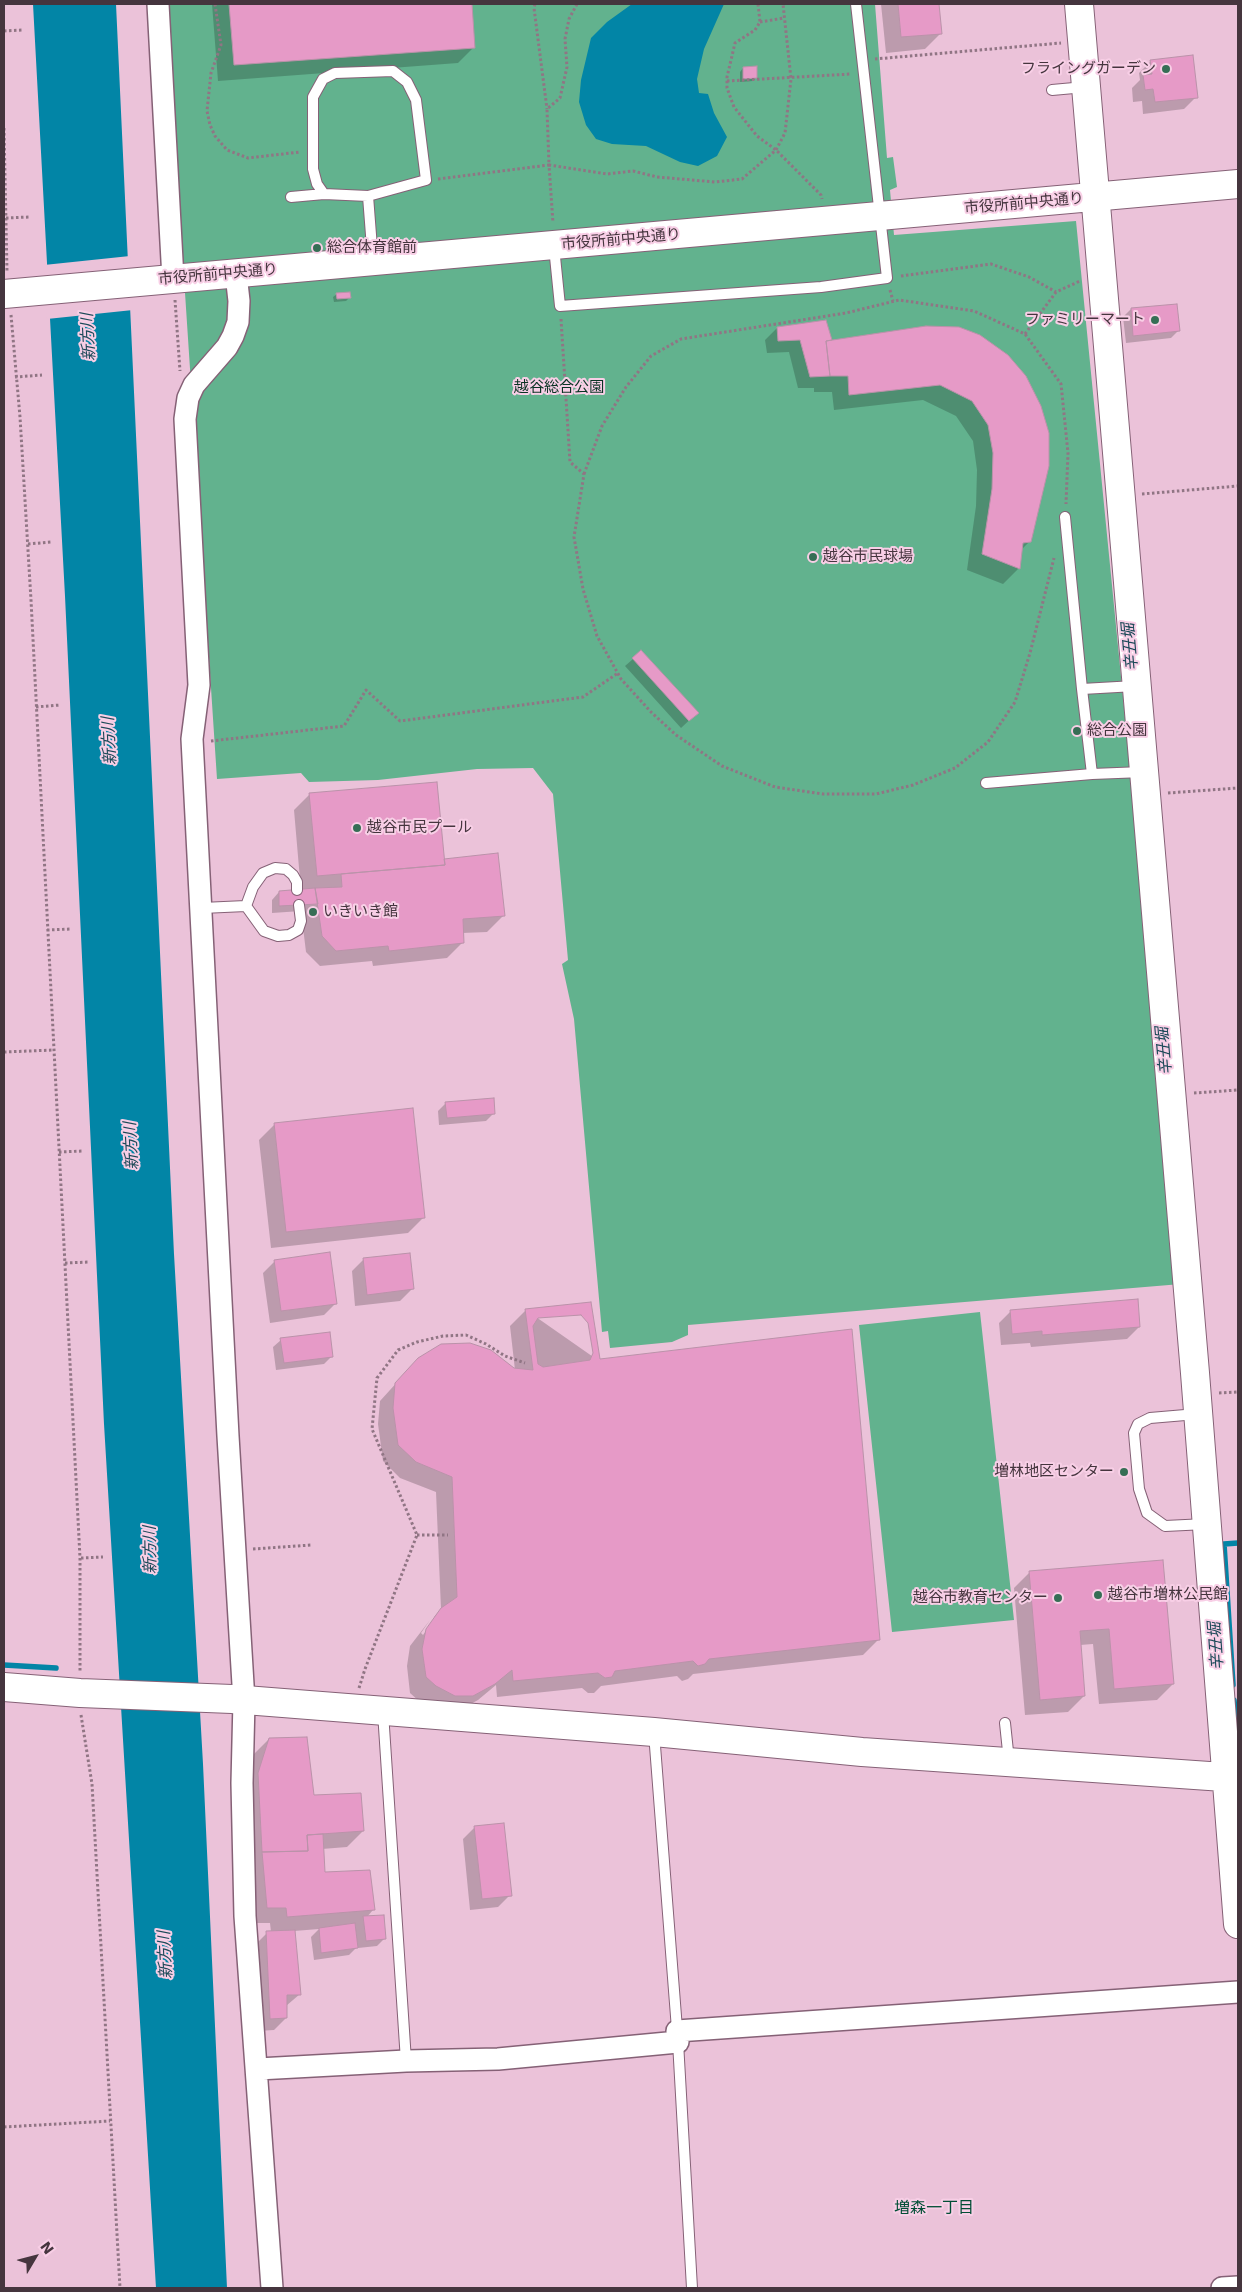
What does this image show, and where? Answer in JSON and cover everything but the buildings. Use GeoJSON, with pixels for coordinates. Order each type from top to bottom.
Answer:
{"type":"FeatureCollection","features":[{"type":"Feature","properties":{"kind":"street"},"geometry":{"type":"LineString","coordinates":[[158,4],[180,279]]}},
{"type":"Feature","properties":{"kind":"street"},"geometry":{"type":"LineString","coordinates":[[1079,4],[1171,1095],[1190,1374],[1198,1414],[1232,1777],[1238,1924]]}},
{"type":"Feature","properties":{"kind":"street","name":"市役所前中央通り"},"geometry":{"type":"LineString","coordinates":[[12,293],[1238,184]]}},
{"type":"Feature","properties":{"kind":"street"},"geometry":{"type":"LineString","coordinates":[[236,274],[239,301],[238,322],[233,336],[226,347],[194,385],[188,398],[186,419],[199,686],[193,743],[234,1550],[245,1916],[258,2070],[272,2288]]}},
{"type":"Feature","properties":{"kind":"street"},"geometry":{"type":"LineString","coordinates":[[4,1687],[80,1693],[238,1700],[654,1732],[862,1752],[1232,1777]]}},
{"type":"Feature","properties":{"kind":"street"},"geometry":{"type":"LineString","coordinates":[[258,2070],[406,2061],[498,2059],[677,2036],[1238,1992]]}},
{"type":"Feature","properties":{"kind":"street"},"geometry":{"type":"LineString","coordinates":[[1222,2288],[1238,2287]]}},
{"type":"Feature","properties":{"kind":"lane"},"geometry":{"type":"LineString","coordinates":[[554,246],[560,306],[821,287],[887,278],[864,115],[863,73],[856,32],[856,4]]}},
{"type":"Feature","properties":{"kind":"lane"},"geometry":{"type":"LineString","coordinates":[[291,197],[324,194],[368,196],[426,180],[416,100],[407,82],[393,71],[335,73],[322,79],[313,97],[312,149],[317,184],[324,194]]}},
{"type":"Feature","properties":{"kind":"lane"},"geometry":{"type":"LineString","coordinates":[[1052,90],[1086,87]]}},
{"type":"Feature","properties":{"kind":"lane"},"geometry":{"type":"LineString","coordinates":[[368,196],[373,262]]}},
{"type":"Feature","properties":{"kind":"lane"},"geometry":{"type":"LineString","coordinates":[[1065,517],[1092,774]]}},
{"type":"Feature","properties":{"kind":"lane"},"geometry":{"type":"LineString","coordinates":[[1082,690],[1136,686]]}},
{"type":"Feature","properties":{"kind":"lane"},"geometry":{"type":"LineString","coordinates":[[986,782],[1092,774],[1144,784]]}},
{"type":"Feature","properties":{"kind":"lane"},"geometry":{"type":"LineString","coordinates":[[246,906],[253,887],[263,873],[275,868],[286,869],[293,875],[297,882],[297,890]]}},
{"type":"Feature","properties":{"kind":"lane"},"geometry":{"type":"LineString","coordinates":[[246,906],[264,932],[278,936],[289,935],[298,930],[300,922],[299,905]]}},
{"type":"Feature","properties":{"kind":"lane"},"geometry":{"type":"LineString","coordinates":[[202,908],[246,906]]}},
{"type":"Feature","properties":{"kind":"lane"},"geometry":{"type":"LineString","coordinates":[[1198,1414],[1150,1418],[1138,1424],[1134,1433],[1140,1506],[1147,1514],[1165,1526],[1207,1524]]}},
{"type":"Feature","properties":{"kind":"lane"},"geometry":{"type":"LineString","coordinates":[[371,1710],[406,2061]]}},
{"type":"Feature","properties":{"kind":"lane"},"geometry":{"type":"LineString","coordinates":[[1005,1723],[1009,1762]]}},
{"type":"Feature","properties":{"kind":"lane"},"geometry":{"type":"LineString","coordinates":[[654,1732],[677,2036],[692,2288]]}},
{"type":"Feature","properties":{"kind":"path"},"geometry":{"type":"LineString","coordinates":[[215,4],[221,44],[211,73],[207,111],[215,136],[227,150],[248,158],[312,149]]}},
{"type":"Feature","properties":{"kind":"path"},"geometry":{"type":"LineString","coordinates":[[536,4],[534,8],[547,109],[554,246]]}},
{"type":"Feature","properties":{"kind":"path"},"geometry":{"type":"LineString","coordinates":[[547,109],[560,98],[567,67],[565,39],[569,19],[577,4]]}},
{"type":"Feature","properties":{"kind":"path"},"geometry":{"type":"LineString","coordinates":[[758,4],[760,22],[755,30],[734,43],[727,82],[734,107],[757,136],[776,150],[822,195],[825,221]]}},
{"type":"Feature","properties":{"kind":"path"},"geometry":{"type":"LineString","coordinates":[[426,180],[549,165],[607,174],[633,172],[657,177],[715,182],[742,180],[776,150],[785,133],[791,79],[783,4]]}},
{"type":"Feature","properties":{"kind":"path"},"geometry":{"type":"LineString","coordinates":[[760,22],[784,18]]}},
{"type":"Feature","properties":{"kind":"path"},"geometry":{"type":"LineString","coordinates":[[4,31],[23,30]]}},
{"type":"Feature","properties":{"kind":"path"},"geometry":{"type":"LineString","coordinates":[[862,60],[1082,41]]}},
{"type":"Feature","properties":{"kind":"path"},"geometry":{"type":"LineString","coordinates":[[727,82],[863,73]]}},
{"type":"Feature","properties":{"kind":"path"},"geometry":{"type":"LineString","coordinates":[[4,128],[6,267],[12,293],[15,377],[28,544],[80,1558],[80,1708],[92,1784],[120,2288]]}},
{"type":"Feature","properties":{"kind":"path"},"geometry":{"type":"LineString","coordinates":[[6,218],[30,217]]}},
{"type":"Feature","properties":{"kind":"path"},"geometry":{"type":"LineString","coordinates":[[887,278],[991,264],[1029,276],[1056,292]]}},
{"type":"Feature","properties":{"kind":"path"},"geometry":{"type":"LineString","coordinates":[[1026,334],[1056,292],[1101,272]]}},
{"type":"Feature","properties":{"kind":"path"},"geometry":{"type":"LineString","coordinates":[[180,279],[182,392],[188,398]]}},
{"type":"Feature","properties":{"kind":"path"},"geometry":{"type":"LineString","coordinates":[[1056,551],[1030,653],[1015,702],[988,742],[955,768],[913,786],[876,794],[823,794],[774,786],[722,766],[676,735],[651,712],[618,673],[598,636],[583,588],[574,537],[584,474],[602,426],[626,387],[651,356],[681,339],[846,313],[899,300],[974,311],[1026,334],[1061,384],[1068,453],[1065,517]]}},
{"type":"Feature","properties":{"kind":"path"},"geometry":{"type":"LineString","coordinates":[[560,306],[570,462],[584,474]]}},
{"type":"Feature","properties":{"kind":"path"},"geometry":{"type":"LineString","coordinates":[[15,377],[42,375]]}},
{"type":"Feature","properties":{"kind":"path"},"geometry":{"type":"LineString","coordinates":[[1143,494],[1238,486]]}},
{"type":"Feature","properties":{"kind":"path"},"geometry":{"type":"LineString","coordinates":[[28,544],[51,542]]}},
{"type":"Feature","properties":{"kind":"path"},"geometry":{"type":"LineString","coordinates":[[193,743],[344,726],[366,690],[400,720],[583,697],[618,673]]}},
{"type":"Feature","properties":{"kind":"path"},"geometry":{"type":"LineString","coordinates":[[36,707],[60,705]]}},
{"type":"Feature","properties":{"kind":"path"},"geometry":{"type":"LineString","coordinates":[[1144,784],[1238,788]]}},
{"type":"Feature","properties":{"kind":"path"},"geometry":{"type":"LineString","coordinates":[[47,930],[71,928]]}},
{"type":"Feature","properties":{"kind":"path"},"geometry":{"type":"LineString","coordinates":[[4,1052],[54,1050]]}},
{"type":"Feature","properties":{"kind":"path"},"geometry":{"type":"LineString","coordinates":[[1171,1095],[1238,1090]]}},
{"type":"Feature","properties":{"kind":"path"},"geometry":{"type":"LineString","coordinates":[[59,1152],[83,1151]]}},
{"type":"Feature","properties":{"kind":"path"},"geometry":{"type":"LineString","coordinates":[[65,1263],[90,1262]]}},
{"type":"Feature","properties":{"kind":"path"},"geometry":{"type":"LineString","coordinates":[[371,1710],[359,1686],[417,1535],[372,1429],[377,1378],[398,1350],[417,1342],[443,1336],[466,1335],[486,1344],[505,1356],[525,1363]]}},
{"type":"Feature","properties":{"kind":"path"},"geometry":{"type":"LineString","coordinates":[[417,1535],[448,1535]]}},
{"type":"Feature","properties":{"kind":"path"},"geometry":{"type":"LineString","coordinates":[[234,1550],[311,1545]]}},
{"type":"Feature","properties":{"kind":"path"},"geometry":{"type":"LineString","coordinates":[[80,1558],[102,1557]]}},
{"type":"Feature","properties":{"kind":"path"},"geometry":{"type":"LineString","coordinates":[[4,2127],[110,2121]]}},
{"type":"Feature","properties":{"kind":"green space","name":"越谷総合公園"},"geometry":{"type":"Polygon","coordinates":[[[166,4],[875,4],[887,158],[893,157],[897,187],[890,190],[894,235],[1076,221],[1181,1284],[688,1325],[688,1335],[672,1342],[610,1348],[608,1331],[602,1332],[574,1019],[562,964],[568,960],[553,794],[533,768],[477,769],[378,780],[309,782],[301,773],[217,779],[166,4]]]}},
{"type":"Feature","properties":{"kind":"green space"},"geometry":{"type":"Polygon","coordinates":[[[980,1312],[1014,1620],[892,1632],[859,1325],[980,1312]]]}},
{"type":"Feature","properties":{"kind":"water","name":"新方川"},"geometry":{"type":"Polygon","coordinates":[[[33,4],[116,4],[174,1254],[203,1764],[227,2288],[156,2288],[104,1424],[65,596],[33,4]]]}},
{"type":"Feature","properties":{"kind":"water"},"geometry":{"type":"Polygon","coordinates":[[[632,4],[724,4],[704,49],[697,79],[699,93],[708,94],[714,113],[727,137],[717,156],[698,166],[680,162],[646,146],[612,144],[596,139],[586,125],[579,102],[581,80],[591,38],[607,22],[632,4]]]}},
{"type":"Feature","properties":{"kind":"pier"},"geometry":{"type":"Polygon","coordinates":[[[130,256],[133,310],[47,319],[44,265],[130,256]]]}},
{"type":"Feature","properties":{"kind":"waterway","name":"辛丑堀"},"geometry":{"type":"LineString","coordinates":[[1233,1685],[1224,1544],[1238,1543]]}},
{"type":"Feature","properties":{"kind":"waterway"},"geometry":{"type":"LineString","coordinates":[[4,1665],[56,1668]]}},
{"type":"Feature","properties":{"kind":"waterway","name":"辛丑堀"},"geometry":{"type":"LineString","coordinates":[[1234,1700],[1238,1744]]}},
{"type":"Feature","properties":{"kind":"place","name":"フライングガーデン"},"geometry":{"type":"Point","coordinates":[1166,69]}},
{"type":"Feature","properties":{"kind":"place","name":"総合体育館前"},"geometry":{"type":"Point","coordinates":[317,248]}},
{"type":"Feature","properties":{"kind":"place","name":"ファミリーマート"},"geometry":{"type":"Point","coordinates":[1155,320]}},
{"type":"Feature","properties":{"kind":"place","name":"越谷市民球場"},"geometry":{"type":"Point","coordinates":[813,557]}},
{"type":"Feature","properties":{"kind":"place","name":"総合公園"},"geometry":{"type":"Point","coordinates":[1077,731]}},
{"type":"Feature","properties":{"kind":"place","name":"越谷市民プール"},"geometry":{"type":"Point","coordinates":[357,828]}},
{"type":"Feature","properties":{"kind":"place","name":"いきいき館"},"geometry":{"type":"Point","coordinates":[313,912]}},
{"type":"Feature","properties":{"kind":"place","name":"増林地区センター"},"geometry":{"type":"Point","coordinates":[1124,1472]}},
{"type":"Feature","properties":{"kind":"place","name":"越谷市増林公民館"},"geometry":{"type":"Point","coordinates":[1098,1595]}},
{"type":"Feature","properties":{"kind":"place","name":"越谷市教育センター"},"geometry":{"type":"Point","coordinates":[1058,1598]}},
{"type":"Feature","properties":{"kind":"district","name":"増森一丁目"},"geometry":{"type":"Point","coordinates":[934,2209]}}]}
